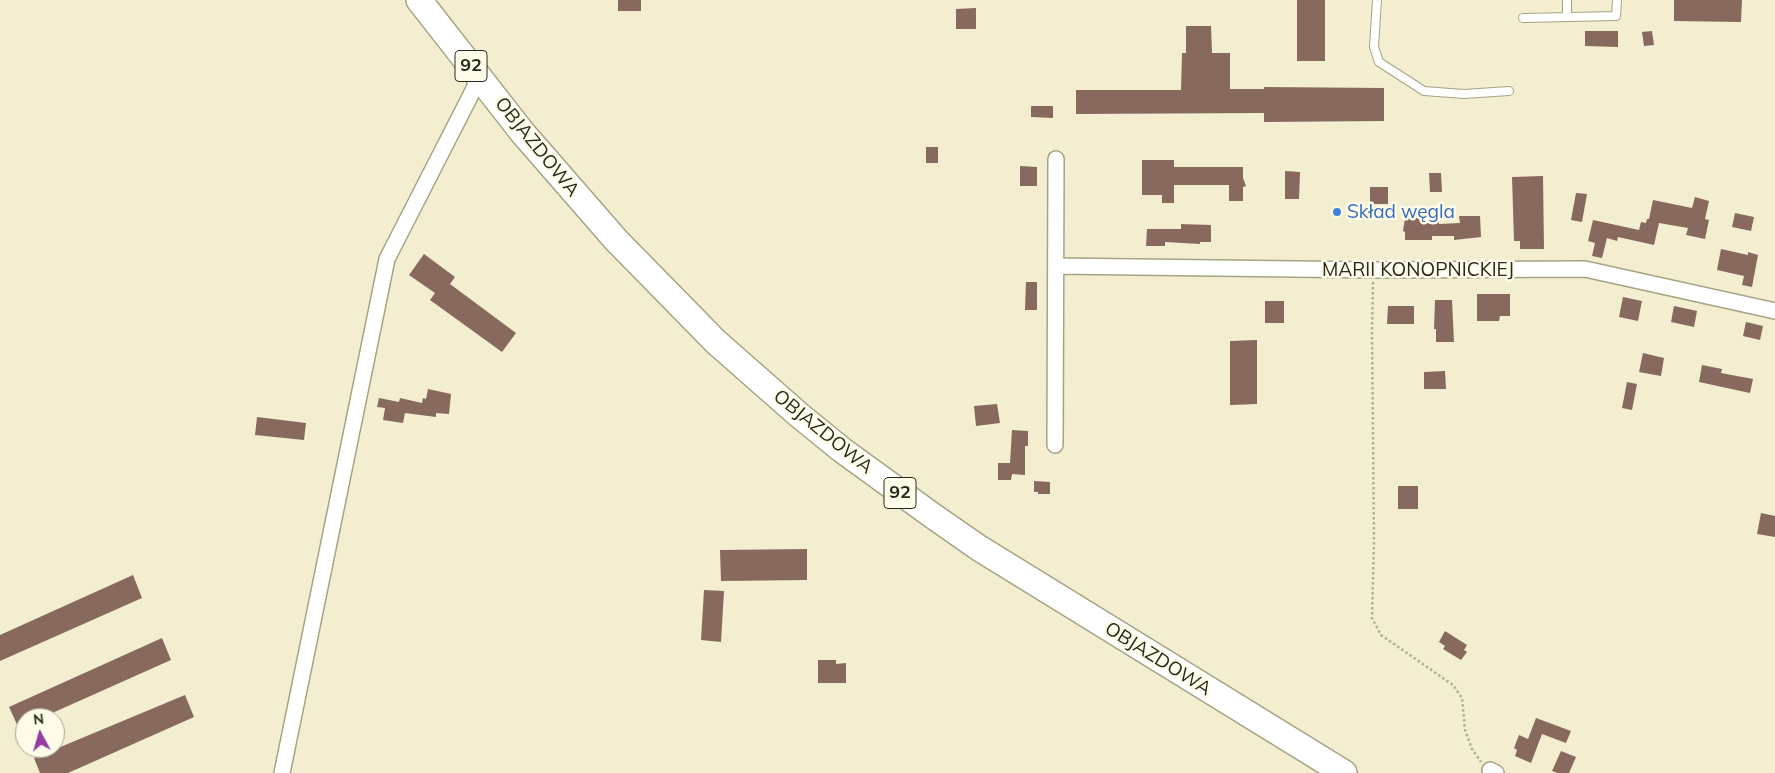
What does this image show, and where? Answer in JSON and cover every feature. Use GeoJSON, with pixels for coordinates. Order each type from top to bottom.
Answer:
{"type":"FeatureCollection","features":[{"type":"Feature","properties":{"kind":"main road","name":"OBJAZDOWA"},"geometry":{"type":"LineString","coordinates":[[419,0],[522,132],[616,240],[664,291],[757,379],[842,450],[979,548],[1344,773]]}},
{"type":"Feature","properties":{"kind":"street"},"geometry":{"type":"LineString","coordinates":[[282,773],[387,259],[480,77]]}},
{"type":"Feature","properties":{"kind":"street"},"geometry":{"type":"LineString","coordinates":[[1055,445],[1056,159]]}},
{"type":"Feature","properties":{"kind":"street","name":"MARII KONOPNICKIEJ"},"geometry":{"type":"LineString","coordinates":[[1057,266],[1374,270],[1586,269],[1775,311]]}},
{"type":"Feature","properties":{"kind":"lane"},"geometry":{"type":"LineString","coordinates":[[1377,0],[1374,47],[1379,62],[1424,91],[1464,94],[1509,91]]}},
{"type":"Feature","properties":{"kind":"lane"},"geometry":{"type":"LineString","coordinates":[[1567,0],[1567,17]]}},
{"type":"Feature","properties":{"kind":"lane"},"geometry":{"type":"LineString","coordinates":[[1523,18],[1616,16],[1617,0]]}},
{"type":"Feature","properties":{"kind":"path"},"geometry":{"type":"LineString","coordinates":[[1374,270],[1372,332],[1374,540],[1372,618],[1381,635],[1453,684],[1462,698],[1466,730],[1472,749],[1482,764],[1493,772]]}},
{"type":"Feature","properties":{"kind":"building"},"geometry":{"type":"Polygon","coordinates":[[[618,0],[641,0],[641,11],[618,11],[618,0]]]}},
{"type":"Feature","properties":{"kind":"building"},"geometry":{"type":"Polygon","coordinates":[[[1297,0],[1325,0],[1325,61],[1297,61],[1297,0]]]}},
{"type":"Feature","properties":{"kind":"building"},"geometry":{"type":"Polygon","coordinates":[[[1674,0],[1742,0],[1741,22],[1674,21],[1674,0]]]}},
{"type":"Feature","properties":{"kind":"building"},"geometry":{"type":"Polygon","coordinates":[[[976,8],[976,29],[956,29],[956,9],[976,8]]]}},
{"type":"Feature","properties":{"kind":"building"},"geometry":{"type":"Polygon","coordinates":[[[1186,26],[1211,26],[1212,53],[1230,53],[1230,89],[1264,89],[1264,87],[1384,88],[1384,121],[1264,122],[1264,113],[1076,114],[1076,90],[1181,90],[1182,53],[1186,53],[1186,26]]]}},
{"type":"Feature","properties":{"kind":"building"},"geometry":{"type":"Polygon","coordinates":[[[1585,31],[1618,31],[1618,47],[1585,46],[1585,31]]]}},
{"type":"Feature","properties":{"kind":"building"},"geometry":{"type":"Polygon","coordinates":[[[1652,31],[1654,45],[1644,46],[1642,32],[1652,31]]]}},
{"type":"Feature","properties":{"kind":"building"},"geometry":{"type":"Polygon","coordinates":[[[1031,106],[1053,106],[1053,118],[1031,117],[1031,106]]]}},
{"type":"Feature","properties":{"kind":"building"},"geometry":{"type":"Polygon","coordinates":[[[926,147],[938,147],[938,163],[926,163],[926,147]]]}},
{"type":"Feature","properties":{"kind":"building"},"geometry":{"type":"Polygon","coordinates":[[[1142,160],[1174,160],[1174,167],[1243,167],[1243,178],[1246,186],[1243,187],[1243,201],[1229,201],[1229,185],[1174,185],[1174,203],[1162,203],[1162,195],[1142,195],[1142,160]]]}},
{"type":"Feature","properties":{"kind":"building"},"geometry":{"type":"Polygon","coordinates":[[[1020,166],[1037,167],[1037,186],[1020,186],[1020,166]]]}},
{"type":"Feature","properties":{"kind":"building"},"geometry":{"type":"Polygon","coordinates":[[[1285,171],[1300,172],[1299,199],[1285,199],[1285,171]]]}},
{"type":"Feature","properties":{"kind":"building"},"geometry":{"type":"Polygon","coordinates":[[[1429,173],[1441,173],[1442,192],[1430,192],[1429,173]]]}},
{"type":"Feature","properties":{"kind":"building"},"geometry":{"type":"Polygon","coordinates":[[[1543,176],[1544,249],[1520,249],[1520,241],[1514,241],[1512,177],[1543,176]]]}},
{"type":"Feature","properties":{"kind":"building"},"geometry":{"type":"Polygon","coordinates":[[[1370,187],[1388,187],[1388,204],[1370,204],[1370,187]]]}},
{"type":"Feature","properties":{"kind":"building"},"geometry":{"type":"Polygon","coordinates":[[[1576,193],[1587,194],[1582,222],[1571,220],[1576,193]]]}},
{"type":"Feature","properties":{"kind":"building"},"geometry":{"type":"Polygon","coordinates":[[[1695,197],[1709,201],[1705,219],[1709,220],[1705,239],[1686,235],[1688,228],[1659,223],[1654,245],[1618,237],[1617,241],[1607,238],[1602,258],[1592,256],[1595,243],[1588,241],[1593,220],[1639,230],[1641,222],[1646,223],[1647,219],[1649,219],[1653,200],[1692,208],[1695,197]]]}},
{"type":"Feature","properties":{"kind":"building"},"geometry":{"type":"Polygon","coordinates":[[[1735,213],[1754,217],[1751,231],[1732,227],[1735,213]]]}},
{"type":"Feature","properties":{"kind":"building"},"geometry":{"type":"Polygon","coordinates":[[[1459,216],[1480,216],[1481,237],[1454,240],[1454,236],[1432,236],[1432,240],[1405,240],[1405,232],[1403,231],[1405,218],[1432,218],[1432,221],[1439,222],[1439,224],[1460,223],[1459,216]]]}},
{"type":"Feature","properties":{"kind":"building"},"geometry":{"type":"Polygon","coordinates":[[[1181,224],[1211,225],[1211,242],[1200,242],[1200,244],[1165,242],[1165,246],[1146,246],[1147,229],[1181,229],[1181,224]]]}},
{"type":"Feature","properties":{"kind":"building"},"geometry":{"type":"Polygon","coordinates":[[[1721,249],[1748,255],[1748,252],[1758,255],[1752,287],[1742,285],[1744,276],[1717,270],[1721,249]]]}},
{"type":"Feature","properties":{"kind":"building"},"geometry":{"type":"Polygon","coordinates":[[[424,254],[455,277],[450,284],[516,333],[502,352],[430,300],[435,293],[409,275],[424,254]]]}},
{"type":"Feature","properties":{"kind":"building"},"geometry":{"type":"Polygon","coordinates":[[[1026,282],[1037,282],[1037,310],[1025,310],[1026,282]]]}},
{"type":"Feature","properties":{"kind":"building"},"geometry":{"type":"Polygon","coordinates":[[[1477,294],[1510,294],[1510,316],[1500,316],[1499,321],[1477,321],[1477,294]]]}},
{"type":"Feature","properties":{"kind":"building"},"geometry":{"type":"Polygon","coordinates":[[[1623,297],[1642,301],[1638,321],[1619,317],[1623,297]]]}},
{"type":"Feature","properties":{"kind":"building"},"geometry":{"type":"Polygon","coordinates":[[[1435,300],[1452,300],[1454,342],[1436,342],[1436,329],[1434,329],[1435,300]]]}},
{"type":"Feature","properties":{"kind":"building"},"geometry":{"type":"Polygon","coordinates":[[[1265,301],[1284,301],[1284,323],[1265,323],[1265,301]]]}},
{"type":"Feature","properties":{"kind":"building"},"geometry":{"type":"Polygon","coordinates":[[[1388,306],[1414,306],[1414,324],[1387,324],[1388,306]]]}},
{"type":"Feature","properties":{"kind":"building"},"geometry":{"type":"Polygon","coordinates":[[[1674,306],[1697,311],[1694,327],[1671,322],[1674,306]]]}},
{"type":"Feature","properties":{"kind":"building"},"geometry":{"type":"Polygon","coordinates":[[[1746,322],[1763,326],[1760,340],[1743,336],[1746,322]]]}},
{"type":"Feature","properties":{"kind":"building"},"geometry":{"type":"Polygon","coordinates":[[[1257,340],[1257,404],[1230,405],[1230,341],[1257,340]]]}},
{"type":"Feature","properties":{"kind":"building"},"geometry":{"type":"Polygon","coordinates":[[[1643,353],[1664,358],[1661,376],[1639,372],[1643,353]]]}},
{"type":"Feature","properties":{"kind":"building"},"geometry":{"type":"Polygon","coordinates":[[[1702,365],[1722,369],[1721,373],[1753,379],[1750,393],[1699,382],[1702,365]]]}},
{"type":"Feature","properties":{"kind":"building"},"geometry":{"type":"Polygon","coordinates":[[[1445,371],[1446,389],[1424,389],[1424,372],[1445,371]]]}},
{"type":"Feature","properties":{"kind":"building"},"geometry":{"type":"Polygon","coordinates":[[[1627,382],[1637,384],[1632,410],[1622,408],[1627,382]]]}},
{"type":"Feature","properties":{"kind":"building"},"geometry":{"type":"Polygon","coordinates":[[[428,389],[451,394],[449,414],[436,413],[436,417],[405,413],[403,423],[383,420],[385,408],[377,407],[379,398],[399,402],[400,398],[422,403],[423,398],[426,399],[428,389]]]}},
{"type":"Feature","properties":{"kind":"building"},"geometry":{"type":"Polygon","coordinates":[[[997,404],[1000,423],[976,426],[974,406],[997,404]]]}},
{"type":"Feature","properties":{"kind":"building"},"geometry":{"type":"Polygon","coordinates":[[[257,417],[306,423],[304,440],[255,435],[257,417]]]}},
{"type":"Feature","properties":{"kind":"building"},"geometry":{"type":"Polygon","coordinates":[[[1012,430],[1028,431],[1028,446],[1025,446],[1025,475],[1012,474],[1011,480],[998,480],[998,463],[1010,463],[1012,430]]]}},
{"type":"Feature","properties":{"kind":"building"},"geometry":{"type":"Polygon","coordinates":[[[1034,481],[1050,482],[1050,494],[1034,492],[1034,481]]]}},
{"type":"Feature","properties":{"kind":"building"},"geometry":{"type":"Polygon","coordinates":[[[1398,486],[1418,486],[1418,509],[1398,509],[1398,486]]]}},
{"type":"Feature","properties":{"kind":"building"},"geometry":{"type":"Polygon","coordinates":[[[1761,513],[1775,516],[1775,537],[1757,534],[1761,513]]]}},
{"type":"Feature","properties":{"kind":"building"},"geometry":{"type":"Polygon","coordinates":[[[807,549],[807,580],[721,581],[720,550],[807,549]]]}},
{"type":"Feature","properties":{"kind":"building"},"geometry":{"type":"Polygon","coordinates":[[[133,575],[142,598],[0,661],[0,635],[133,575]]]}},
{"type":"Feature","properties":{"kind":"building"},"geometry":{"type":"Polygon","coordinates":[[[704,590],[724,591],[721,642],[701,640],[704,590]]]}},
{"type":"Feature","properties":{"kind":"building"},"geometry":{"type":"Polygon","coordinates":[[[1445,631],[1467,645],[1464,650],[1467,652],[1461,660],[1443,649],[1445,646],[1439,642],[1445,631]]]}},
{"type":"Feature","properties":{"kind":"building"},"geometry":{"type":"Polygon","coordinates":[[[162,638],[171,660],[63,708],[15,708],[15,720],[9,707],[162,638]]]}},
{"type":"Feature","properties":{"kind":"building"},"geometry":{"type":"Polygon","coordinates":[[[818,660],[836,660],[836,664],[846,663],[846,683],[818,683],[818,660]]]}},
{"type":"Feature","properties":{"kind":"building"},"geometry":{"type":"Polygon","coordinates":[[[185,695],[194,717],[68,773],[40,773],[34,758],[65,758],[65,745],[185,695]]]}},
{"type":"Feature","properties":{"kind":"building"},"geometry":{"type":"Polygon","coordinates":[[[1536,718],[1571,731],[1566,743],[1542,734],[1531,763],[1515,756],[1517,750],[1514,748],[1519,735],[1528,739],[1536,718]]]}},
{"type":"Feature","properties":{"kind":"building"},"geometry":{"type":"Polygon","coordinates":[[[1561,751],[1576,757],[1569,773],[1552,771],[1561,751]]]}},
{"type":"Feature","properties":{"kind":"place","name":"Skład węgla"},"geometry":{"type":"Point","coordinates":[1337,212]}}]}
